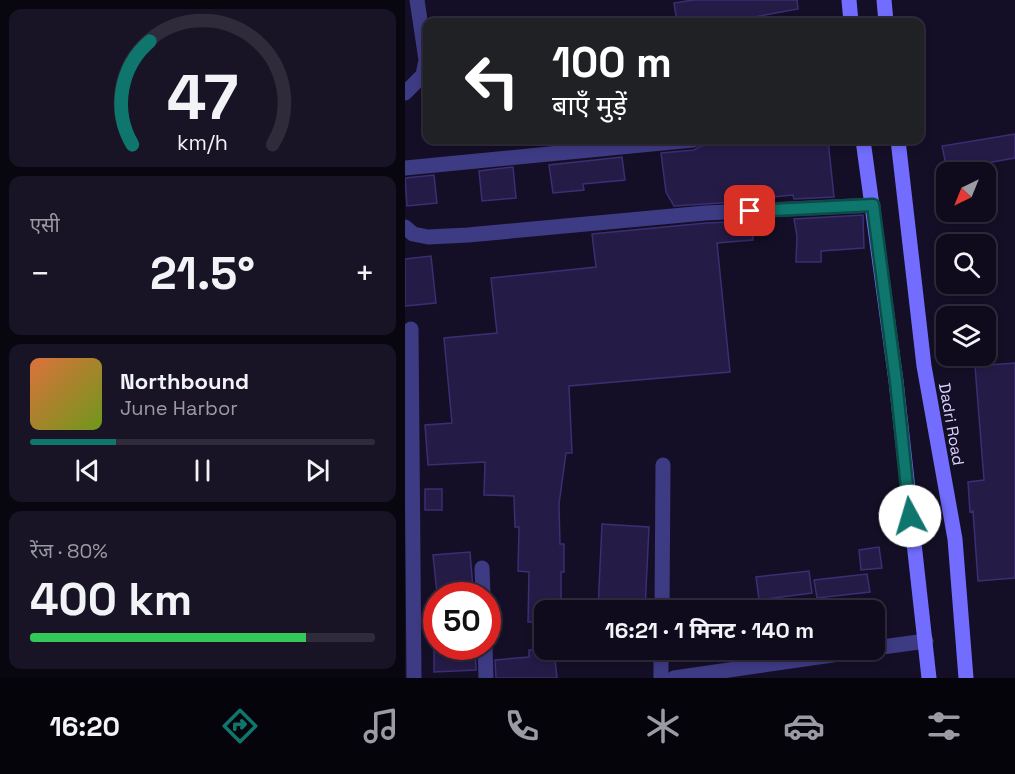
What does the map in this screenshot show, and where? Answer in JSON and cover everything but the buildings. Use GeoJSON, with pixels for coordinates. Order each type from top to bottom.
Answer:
{"type":"FeatureCollection","features":[{"type":"Feature","properties":{"kind":"main road"},"geometry":{"type":"LineString","coordinates":[[849,0],[851,18]]}},
{"type":"Feature","properties":{"kind":"main road"},"geometry":{"type":"LineString","coordinates":[[884,0],[886,18]]}},
{"type":"Feature","properties":{"kind":"main road"},"geometry":{"type":"LineString","coordinates":[[864,144],[896,381],[929,678]]}},
{"type":"Feature","properties":{"kind":"main road","name":"Dadri Road"},"geometry":{"type":"LineString","coordinates":[[899,144],[924,366],[955,539],[966,678]]}},
{"type":"Feature","properties":{"kind":"street"},"geometry":{"type":"LineString","coordinates":[[417,0],[423,40]]}},
{"type":"Feature","properties":{"kind":"street"},"geometry":{"type":"LineString","coordinates":[[405,93],[423,75]]}},
{"type":"Feature","properties":{"kind":"street"},"geometry":{"type":"LineString","coordinates":[[405,168],[652,144]]}},
{"type":"Feature","properties":{"kind":"street"},"geometry":{"type":"LineString","coordinates":[[405,227],[413,234],[428,237],[705,213],[873,205]]}},
{"type":"Feature","properties":{"kind":"street"},"geometry":{"type":"LineString","coordinates":[[411,329],[409,493],[414,678]]}},
{"type":"Feature","properties":{"kind":"street"},"geometry":{"type":"LineString","coordinates":[[661,600],[663,465]]}},
{"type":"Feature","properties":{"kind":"street"},"geometry":{"type":"LineString","coordinates":[[482,568],[482,582]]}},
{"type":"Feature","properties":{"kind":"street"},"geometry":{"type":"LineString","coordinates":[[885,647],[926,641]]}},
{"type":"Feature","properties":{"kind":"street"},"geometry":{"type":"LineString","coordinates":[[485,660],[486,678]]}},
{"type":"Feature","properties":{"kind":"street"},"geometry":{"type":"LineString","coordinates":[[661,660],[661,678]]}},
{"type":"Feature","properties":{"kind":"street"},"geometry":{"type":"LineString","coordinates":[[674,678],[798,660]]}},
{"type":"Feature","properties":{"kind":"route"},"geometry":{"type":"LineString","coordinates":[[750,211],[873,205],[896,381],[910,516]]}}]}
